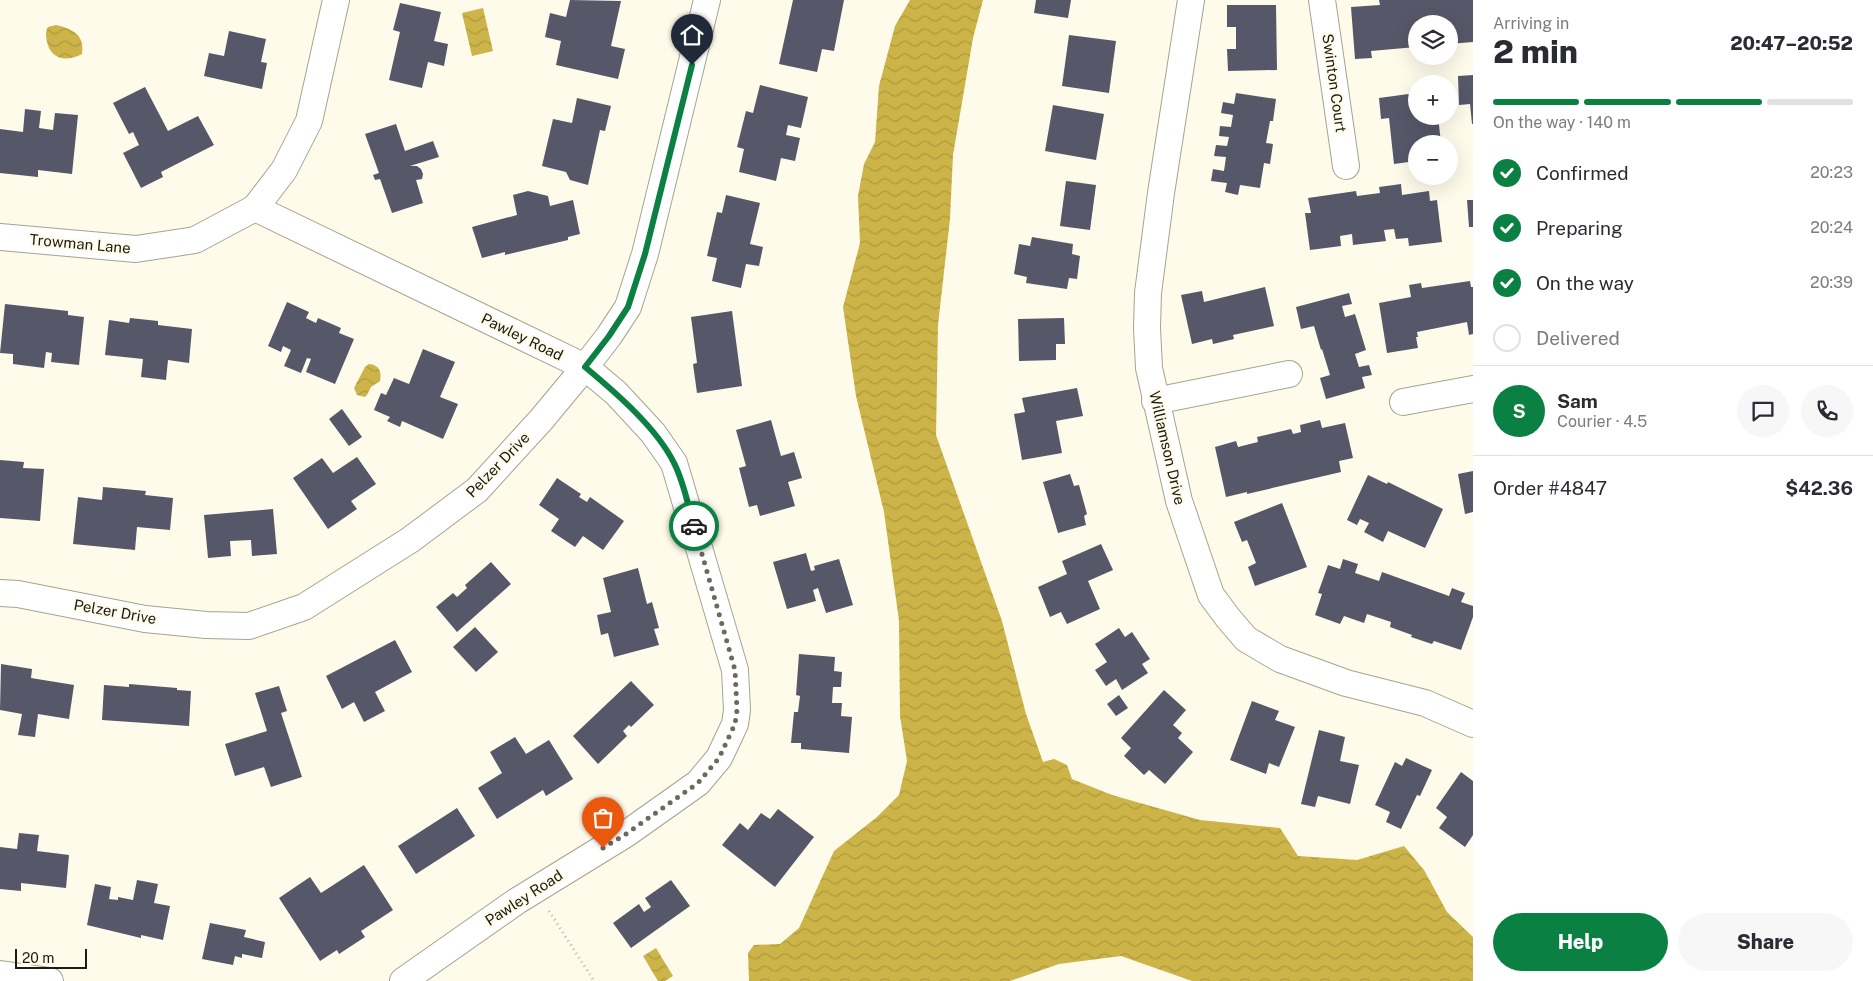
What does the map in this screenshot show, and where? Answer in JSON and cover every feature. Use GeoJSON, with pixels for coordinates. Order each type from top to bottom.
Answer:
{"type":"FeatureCollection","features":[{"type":"Feature","properties":{"kind":"street","name":"Trowman Lane"},"geometry":{"type":"LineString","coordinates":[[0,238],[136,249],[195,240],[255,208],[284,170],[309,120],[336,0]]}},
{"type":"Feature","properties":{"kind":"street","name":"Pelzer Drive"},"geometry":{"type":"LineString","coordinates":[[0,593],[18,594],[145,619],[206,625],[249,626],[304,607],[410,540],[477,490],[541,420],[585,367],[628,307],[645,254],[707,0]]}},
{"type":"Feature","properties":{"kind":"street","name":"Williamson Drive"},"geometry":{"type":"LineString","coordinates":[[1191,0],[1162,184],[1148,293],[1148,368],[1179,501],[1211,594],[1228,618],[1246,638],[1280,659],[1346,684],[1425,703],[1473,724]]}},
{"type":"Feature","properties":{"kind":"street","name":"Swinton Court"},"geometry":{"type":"LineString","coordinates":[[1322,0],[1346,166]]}},
{"type":"Feature","properties":{"kind":"street","name":"Pawley Road"},"geometry":{"type":"LineString","coordinates":[[255,208],[585,367],[616,393],[653,433],[674,463],[735,670],[737,710],[735,724],[719,758],[698,783],[626,834],[536,889],[403,981]]}},
{"type":"Feature","properties":{"kind":"street"},"geometry":{"type":"LineString","coordinates":[[1155,401],[1289,374]]}},
{"type":"Feature","properties":{"kind":"street"},"geometry":{"type":"LineString","coordinates":[[1403,402],[1473,389]]}},
{"type":"Feature","properties":{"kind":"street"},"geometry":{"type":"LineString","coordinates":[[0,974],[50,981]]}},
{"type":"Feature","properties":{"kind":"path"},"geometry":{"type":"LineString","coordinates":[[536,889],[594,981]]}},
{"type":"Feature","properties":{"kind":"water"},"geometry":{"type":"Polygon","coordinates":[[[910,0],[983,0],[973,38],[953,155],[950,219],[938,325],[936,435],[1002,621],[1026,714],[1043,762],[1054,759],[1067,765],[1072,779],[1112,795],[1200,820],[1280,828],[1298,856],[1357,860],[1404,846],[1424,870],[1447,912],[1473,937],[1473,981],[1192,981],[1121,956],[1059,964],[1010,981],[749,981],[748,953],[754,945],[780,944],[799,928],[834,851],[877,817],[899,795],[907,761],[900,716],[899,621],[884,512],[856,396],[843,307],[860,243],[858,196],[864,164],[875,142],[879,86],[895,26],[910,0]]]}},
{"type":"Feature","properties":{"kind":"water"},"geometry":{"type":"Polygon","coordinates":[[[483,8],[493,51],[472,56],[462,13],[483,8]]]}},
{"type":"Feature","properties":{"kind":"water"},"geometry":{"type":"Polygon","coordinates":[[[56,25],[72,31],[80,38],[82,54],[71,58],[60,58],[52,53],[47,42],[46,32],[48,27],[56,25]]]}},
{"type":"Feature","properties":{"kind":"water"},"geometry":{"type":"Polygon","coordinates":[[[369,364],[377,367],[380,371],[380,381],[371,387],[365,397],[357,395],[354,388],[365,367],[369,364]]]}},
{"type":"Feature","properties":{"kind":"water"},"geometry":{"type":"Polygon","coordinates":[[[656,948],[673,976],[665,981],[658,981],[643,956],[656,948]]]}},
{"type":"Feature","properties":{"kind":"building"},"geometry":{"type":"Polygon","coordinates":[[[570,0],[621,1],[611,46],[625,49],[618,79],[556,65],[561,41],[545,37],[550,13],[566,17],[570,0]]]}},
{"type":"Feature","properties":{"kind":"building"},"geometry":{"type":"Polygon","coordinates":[[[793,0],[844,0],[834,51],[822,49],[817,72],[779,64],[793,0]]]}},
{"type":"Feature","properties":{"kind":"building"},"geometry":{"type":"Polygon","coordinates":[[[1036,0],[1071,0],[1068,18],[1034,13],[1036,0]]]}},
{"type":"Feature","properties":{"kind":"building"},"geometry":{"type":"Polygon","coordinates":[[[1379,0],[1473,0],[1473,42],[1458,43],[1458,15],[1408,15],[1408,48],[1371,51],[1372,58],[1355,59],[1351,7],[1380,5],[1379,0]]]}},
{"type":"Feature","properties":{"kind":"building"},"geometry":{"type":"Polygon","coordinates":[[[400,3],[441,12],[434,41],[448,44],[444,66],[428,62],[422,88],[389,80],[400,32],[393,30],[400,3]]]}},
{"type":"Feature","properties":{"kind":"building"},"geometry":{"type":"Polygon","coordinates":[[[1227,5],[1276,5],[1277,70],[1228,71],[1227,49],[1236,49],[1236,27],[1227,27],[1227,5]]]}},
{"type":"Feature","properties":{"kind":"building"},"geometry":{"type":"Polygon","coordinates":[[[229,31],[266,39],[261,62],[267,63],[262,89],[204,76],[209,53],[224,56],[229,31]]]}},
{"type":"Feature","properties":{"kind":"building"},"geometry":{"type":"Polygon","coordinates":[[[1069,35],[1116,41],[1109,93],[1062,86],[1069,35]]]}},
{"type":"Feature","properties":{"kind":"building"},"geometry":{"type":"Polygon","coordinates":[[[1473,75],[1473,124],[1470,104],[1459,105],[1458,76],[1473,75]]]}},
{"type":"Feature","properties":{"kind":"building"},"geometry":{"type":"Polygon","coordinates":[[[760,85],[808,97],[801,128],[788,125],[786,135],[800,138],[795,161],[781,158],[776,181],[739,172],[744,149],[737,147],[746,111],[753,113],[760,85]]]}},
{"type":"Feature","properties":{"kind":"building"},"geometry":{"type":"Polygon","coordinates":[[[145,87],[168,131],[198,116],[214,145],[161,172],[163,177],[141,188],[123,153],[139,145],[133,132],[129,134],[113,103],[145,87]]]}},
{"type":"Feature","properties":{"kind":"building"},"geometry":{"type":"Polygon","coordinates":[[[1236,93],[1276,99],[1273,121],[1270,121],[1266,143],[1273,144],[1270,164],[1264,163],[1260,188],[1240,185],[1238,195],[1225,192],[1227,183],[1211,181],[1213,169],[1224,171],[1226,157],[1214,156],[1216,145],[1227,146],[1229,137],[1219,136],[1220,126],[1231,127],[1233,115],[1221,113],[1223,102],[1234,104],[1236,93]]]}},
{"type":"Feature","properties":{"kind":"building"},"geometry":{"type":"Polygon","coordinates":[[[1408,94],[1408,125],[1439,125],[1440,135],[1408,135],[1408,162],[1394,164],[1389,118],[1381,119],[1379,98],[1408,94]]]}},
{"type":"Feature","properties":{"kind":"building"},"geometry":{"type":"Polygon","coordinates":[[[577,98],[611,106],[605,131],[600,130],[588,185],[570,180],[566,172],[542,166],[553,119],[572,123],[577,98]]]}},
{"type":"Feature","properties":{"kind":"building"},"geometry":{"type":"Polygon","coordinates":[[[1053,105],[1104,114],[1096,160],[1045,151],[1053,105]]]}},
{"type":"Feature","properties":{"kind":"building"},"geometry":{"type":"Polygon","coordinates":[[[25,109],[41,111],[39,128],[53,130],[55,113],[78,115],[72,174],[38,170],[38,177],[0,173],[0,129],[23,132],[25,109]]]}},
{"type":"Feature","properties":{"kind":"building"},"geometry":{"type":"Polygon","coordinates":[[[396,124],[405,151],[433,141],[439,157],[410,166],[417,166],[423,174],[422,179],[416,180],[423,203],[392,213],[380,179],[375,180],[373,175],[379,173],[365,134],[396,124]]]}},
{"type":"Feature","properties":{"kind":"building"},"geometry":{"type":"Polygon","coordinates":[[[1066,181],[1096,185],[1090,230],[1060,226],[1066,181]]]}},
{"type":"Feature","properties":{"kind":"building"},"geometry":{"type":"Polygon","coordinates":[[[1401,184],[1402,195],[1429,191],[1430,201],[1437,200],[1442,242],[1409,246],[1408,238],[1396,239],[1394,229],[1384,230],[1386,241],[1353,245],[1352,234],[1340,236],[1341,246],[1310,250],[1305,213],[1311,213],[1308,198],[1356,191],[1357,196],[1380,193],[1379,187],[1401,184]]]}},
{"type":"Feature","properties":{"kind":"building"},"geometry":{"type":"Polygon","coordinates":[[[528,191],[548,196],[550,206],[573,200],[580,234],[568,237],[568,240],[505,255],[505,252],[482,258],[472,227],[517,215],[513,195],[528,191]]]}},
{"type":"Feature","properties":{"kind":"building"},"geometry":{"type":"Polygon","coordinates":[[[726,195],[760,203],[750,244],[763,247],[759,266],[746,264],[741,288],[712,281],[717,258],[707,256],[717,212],[722,213],[726,195]]]}},
{"type":"Feature","properties":{"kind":"building"},"geometry":{"type":"Polygon","coordinates":[[[1467,200],[1473,200],[1473,227],[1469,227],[1467,200]]]}},
{"type":"Feature","properties":{"kind":"building"},"geometry":{"type":"Polygon","coordinates":[[[1032,237],[1073,244],[1072,254],[1080,256],[1077,279],[1069,278],[1067,289],[1026,283],[1027,277],[1014,274],[1019,244],[1030,246],[1032,237]]]}},
{"type":"Feature","properties":{"kind":"building"},"geometry":{"type":"Polygon","coordinates":[[[1470,281],[1471,287],[1473,287],[1473,334],[1469,335],[1467,322],[1417,332],[1418,348],[1387,353],[1379,303],[1411,297],[1409,285],[1421,283],[1422,288],[1470,281]]]}},
{"type":"Feature","properties":{"kind":"building"},"geometry":{"type":"Polygon","coordinates":[[[1265,287],[1274,326],[1233,335],[1234,339],[1213,344],[1212,339],[1192,344],[1181,295],[1202,291],[1204,302],[1265,287]]]}},
{"type":"Feature","properties":{"kind":"building"},"geometry":{"type":"Polygon","coordinates":[[[1349,293],[1352,304],[1342,306],[1345,317],[1355,314],[1366,350],[1355,354],[1359,367],[1369,365],[1372,375],[1362,377],[1365,388],[1326,399],[1320,378],[1330,375],[1322,349],[1314,326],[1301,329],[1296,307],[1349,293]]]}},
{"type":"Feature","properties":{"kind":"building"},"geometry":{"type":"Polygon","coordinates":[[[287,302],[309,312],[306,318],[316,323],[318,318],[341,328],[339,333],[354,339],[335,384],[306,372],[311,359],[307,358],[301,373],[284,366],[291,350],[283,346],[281,352],[268,346],[287,302]]]}},
{"type":"Feature","properties":{"kind":"building"},"geometry":{"type":"Polygon","coordinates":[[[5,304],[68,311],[68,315],[84,317],[79,365],[51,362],[52,353],[46,352],[44,368],[13,364],[13,354],[0,353],[5,304]]]}},
{"type":"Feature","properties":{"kind":"building"},"geometry":{"type":"Polygon","coordinates":[[[732,311],[742,386],[697,393],[693,364],[697,363],[691,317],[732,311]]]}},
{"type":"Feature","properties":{"kind":"building"},"geometry":{"type":"Polygon","coordinates":[[[130,318],[158,321],[158,325],[192,329],[189,363],[168,360],[166,380],[141,377],[143,359],[105,355],[109,320],[129,323],[130,318]]]}},
{"type":"Feature","properties":{"kind":"building"},"geometry":{"type":"Polygon","coordinates":[[[1064,318],[1065,344],[1056,344],[1056,360],[1019,361],[1018,319],[1064,318]]]}},
{"type":"Feature","properties":{"kind":"building"},"geometry":{"type":"Polygon","coordinates":[[[423,349],[455,362],[440,397],[458,404],[443,439],[402,421],[400,427],[387,421],[390,417],[374,410],[381,393],[386,395],[394,378],[409,384],[423,349]]]}},
{"type":"Feature","properties":{"kind":"building"},"geometry":{"type":"Polygon","coordinates":[[[1077,388],[1083,416],[1056,421],[1062,453],[1022,460],[1014,414],[1025,412],[1022,398],[1077,388]]]}},
{"type":"Feature","properties":{"kind":"building"},"geometry":{"type":"Polygon","coordinates":[[[342,409],[362,437],[349,446],[329,419],[342,409]]]}},
{"type":"Feature","properties":{"kind":"building"},"geometry":{"type":"Polygon","coordinates":[[[771,420],[781,456],[794,452],[802,478],[788,482],[795,506],[760,516],[757,505],[749,507],[739,468],[746,466],[736,430],[771,420]]]}},
{"type":"Feature","properties":{"kind":"building"},"geometry":{"type":"Polygon","coordinates":[[[1320,420],[1322,428],[1345,423],[1353,458],[1339,461],[1341,472],[1247,494],[1247,492],[1226,497],[1215,447],[1236,441],[1238,447],[1258,442],[1257,437],[1291,429],[1293,434],[1301,432],[1300,425],[1320,420]]]}},
{"type":"Feature","properties":{"kind":"building"},"geometry":{"type":"Polygon","coordinates":[[[357,457],[376,484],[351,501],[357,509],[328,529],[293,478],[322,458],[333,473],[357,457]]]}},
{"type":"Feature","properties":{"kind":"building"},"geometry":{"type":"Polygon","coordinates":[[[0,460],[24,462],[23,468],[44,469],[40,521],[0,518],[0,460]]]}},
{"type":"Feature","properties":{"kind":"building"},"geometry":{"type":"Polygon","coordinates":[[[1473,471],[1473,512],[1465,514],[1458,474],[1473,471]]]}},
{"type":"Feature","properties":{"kind":"building"},"geometry":{"type":"Polygon","coordinates":[[[1070,474],[1074,486],[1079,485],[1087,514],[1084,516],[1086,525],[1058,533],[1043,482],[1070,474]]]}},
{"type":"Feature","properties":{"kind":"building"},"geometry":{"type":"Polygon","coordinates":[[[1368,475],[1387,484],[1388,482],[1443,509],[1425,548],[1388,531],[1383,542],[1364,532],[1369,523],[1360,519],[1357,525],[1347,520],[1368,475]]]}},
{"type":"Feature","properties":{"kind":"building"},"geometry":{"type":"Polygon","coordinates":[[[557,478],[581,494],[579,497],[587,502],[590,497],[624,521],[603,550],[583,536],[575,547],[551,531],[559,519],[539,505],[557,478]]]}},
{"type":"Feature","properties":{"kind":"building"},"geometry":{"type":"Polygon","coordinates":[[[103,487],[146,491],[145,495],[173,498],[170,530],[137,527],[135,550],[73,544],[78,497],[102,500],[103,487]]]}},
{"type":"Feature","properties":{"kind":"building"},"geometry":{"type":"Polygon","coordinates":[[[1282,503],[1307,567],[1255,586],[1248,567],[1256,563],[1247,540],[1242,542],[1234,522],[1282,503]]]}},
{"type":"Feature","properties":{"kind":"building"},"geometry":{"type":"Polygon","coordinates":[[[273,509],[277,554],[252,556],[251,540],[230,541],[231,556],[208,558],[204,515],[273,509]]]}},
{"type":"Feature","properties":{"kind":"building"},"geometry":{"type":"Polygon","coordinates":[[[1101,544],[1113,570],[1088,581],[1100,609],[1067,624],[1061,612],[1050,617],[1038,587],[1067,574],[1062,561],[1101,544]]]}},
{"type":"Feature","properties":{"kind":"building"},"geometry":{"type":"Polygon","coordinates":[[[806,553],[811,571],[815,570],[814,566],[839,559],[853,605],[826,613],[818,588],[813,590],[816,601],[787,609],[773,562],[806,553]]]}},
{"type":"Feature","properties":{"kind":"building"},"geometry":{"type":"Polygon","coordinates":[[[1343,559],[1358,564],[1355,573],[1379,581],[1382,572],[1449,596],[1452,588],[1465,593],[1461,602],[1473,606],[1473,617],[1461,650],[1434,641],[1432,644],[1411,637],[1412,635],[1390,627],[1391,622],[1367,614],[1364,623],[1344,616],[1340,624],[1315,615],[1322,594],[1318,593],[1328,565],[1340,569],[1343,559]]]}},
{"type":"Feature","properties":{"kind":"building"},"geometry":{"type":"Polygon","coordinates":[[[491,562],[511,584],[457,632],[436,607],[453,593],[457,597],[467,588],[465,585],[491,562]]]}},
{"type":"Feature","properties":{"kind":"building"},"geometry":{"type":"Polygon","coordinates":[[[638,568],[647,604],[652,602],[659,628],[654,629],[659,645],[614,657],[608,633],[601,635],[597,615],[611,612],[603,578],[638,568]]]}},
{"type":"Feature","properties":{"kind":"building"},"geometry":{"type":"Polygon","coordinates":[[[475,627],[498,652],[476,672],[453,647],[475,627]]]}},
{"type":"Feature","properties":{"kind":"building"},"geometry":{"type":"Polygon","coordinates":[[[1119,628],[1125,637],[1132,632],[1150,659],[1142,664],[1148,673],[1122,690],[1116,679],[1106,686],[1095,670],[1107,662],[1095,644],[1119,628]]]}},
{"type":"Feature","properties":{"kind":"building"},"geometry":{"type":"Polygon","coordinates":[[[395,640],[412,672],[375,692],[385,711],[364,722],[354,702],[342,709],[326,676],[395,640]]]}},
{"type":"Feature","properties":{"kind":"building"},"geometry":{"type":"Polygon","coordinates":[[[799,654],[835,657],[834,671],[842,672],[841,687],[833,687],[832,703],[842,703],[841,716],[852,717],[849,753],[801,749],[801,743],[791,743],[794,712],[798,712],[800,696],[796,695],[799,654]]]}},
{"type":"Feature","properties":{"kind":"building"},"geometry":{"type":"Polygon","coordinates":[[[1,664],[32,669],[31,678],[74,685],[69,719],[38,714],[35,737],[18,735],[22,714],[0,710],[1,664]]]}},
{"type":"Feature","properties":{"kind":"building"},"geometry":{"type":"Polygon","coordinates":[[[631,681],[654,705],[631,727],[629,725],[623,731],[627,736],[598,764],[573,736],[631,681]]]}},
{"type":"Feature","properties":{"kind":"building"},"geometry":{"type":"Polygon","coordinates":[[[129,684],[191,691],[189,726],[102,720],[104,685],[129,687],[129,684]]]}},
{"type":"Feature","properties":{"kind":"building"},"geometry":{"type":"Polygon","coordinates":[[[279,686],[287,711],[281,713],[302,777],[271,787],[264,767],[235,776],[225,744],[267,731],[255,693],[279,686]]]}},
{"type":"Feature","properties":{"kind":"building"},"geometry":{"type":"Polygon","coordinates":[[[1164,690],[1186,710],[1173,725],[1182,733],[1178,738],[1193,752],[1165,784],[1149,770],[1144,775],[1124,756],[1131,748],[1121,738],[1164,690]]]}},
{"type":"Feature","properties":{"kind":"building"},"geometry":{"type":"Polygon","coordinates":[[[1119,695],[1128,708],[1116,716],[1107,704],[1119,695]]]}},
{"type":"Feature","properties":{"kind":"building"},"geometry":{"type":"Polygon","coordinates":[[[1252,701],[1279,711],[1275,720],[1295,727],[1279,767],[1269,763],[1266,774],[1230,760],[1252,701]]]}},
{"type":"Feature","properties":{"kind":"building"},"geometry":{"type":"Polygon","coordinates":[[[1319,730],[1345,737],[1340,761],[1359,765],[1350,804],[1318,796],[1315,807],[1301,804],[1319,730]]]}},
{"type":"Feature","properties":{"kind":"building"},"geometry":{"type":"Polygon","coordinates":[[[515,737],[526,754],[549,740],[573,779],[546,796],[543,790],[497,819],[478,788],[502,773],[490,752],[515,737]]]}},
{"type":"Feature","properties":{"kind":"building"},"geometry":{"type":"Polygon","coordinates":[[[1406,758],[1432,770],[1420,796],[1417,795],[1401,829],[1386,822],[1390,812],[1375,805],[1395,762],[1402,766],[1406,758]]]}},
{"type":"Feature","properties":{"kind":"building"},"geometry":{"type":"Polygon","coordinates":[[[1461,772],[1473,781],[1473,835],[1465,847],[1439,828],[1447,817],[1436,808],[1461,772]]]}},
{"type":"Feature","properties":{"kind":"building"},"geometry":{"type":"Polygon","coordinates":[[[457,808],[475,836],[416,874],[398,846],[457,808]]]}},
{"type":"Feature","properties":{"kind":"building"},"geometry":{"type":"Polygon","coordinates":[[[778,809],[814,837],[775,887],[722,845],[740,823],[748,830],[761,813],[770,819],[778,809]]]}},
{"type":"Feature","properties":{"kind":"building"},"geometry":{"type":"Polygon","coordinates":[[[19,833],[39,835],[37,851],[69,855],[66,888],[21,883],[21,891],[0,889],[0,847],[17,849],[19,833]]]}},
{"type":"Feature","properties":{"kind":"building"},"geometry":{"type":"Polygon","coordinates":[[[364,865],[393,910],[361,931],[365,937],[339,954],[337,950],[320,961],[279,898],[310,877],[321,893],[364,865]]]}},
{"type":"Feature","properties":{"kind":"building"},"geometry":{"type":"Polygon","coordinates":[[[137,880],[158,884],[154,903],[170,906],[163,940],[141,935],[141,938],[87,925],[95,884],[111,887],[109,899],[118,900],[118,897],[133,900],[137,880]]]}},
{"type":"Feature","properties":{"kind":"building"},"geometry":{"type":"Polygon","coordinates":[[[671,880],[690,906],[631,948],[613,923],[639,904],[644,912],[651,907],[645,898],[671,880]]]}},
{"type":"Feature","properties":{"kind":"building"},"geometry":{"type":"Polygon","coordinates":[[[210,923],[246,930],[244,937],[265,942],[262,958],[242,954],[242,958],[235,956],[233,965],[202,959],[210,923]]]}},
{"type":"Feature","properties":{"kind":"way so far"},"geometry":{"type":"LineString","coordinates":[[603,848],[698,783],[719,758],[735,724],[737,710],[735,670],[694,526]]}},
{"type":"Feature","properties":{"kind":"route"},"geometry":{"type":"LineString","coordinates":[[692,65],[645,254],[628,307],[585,367],[616,393],[653,433],[674,463],[694,526]]}}]}
